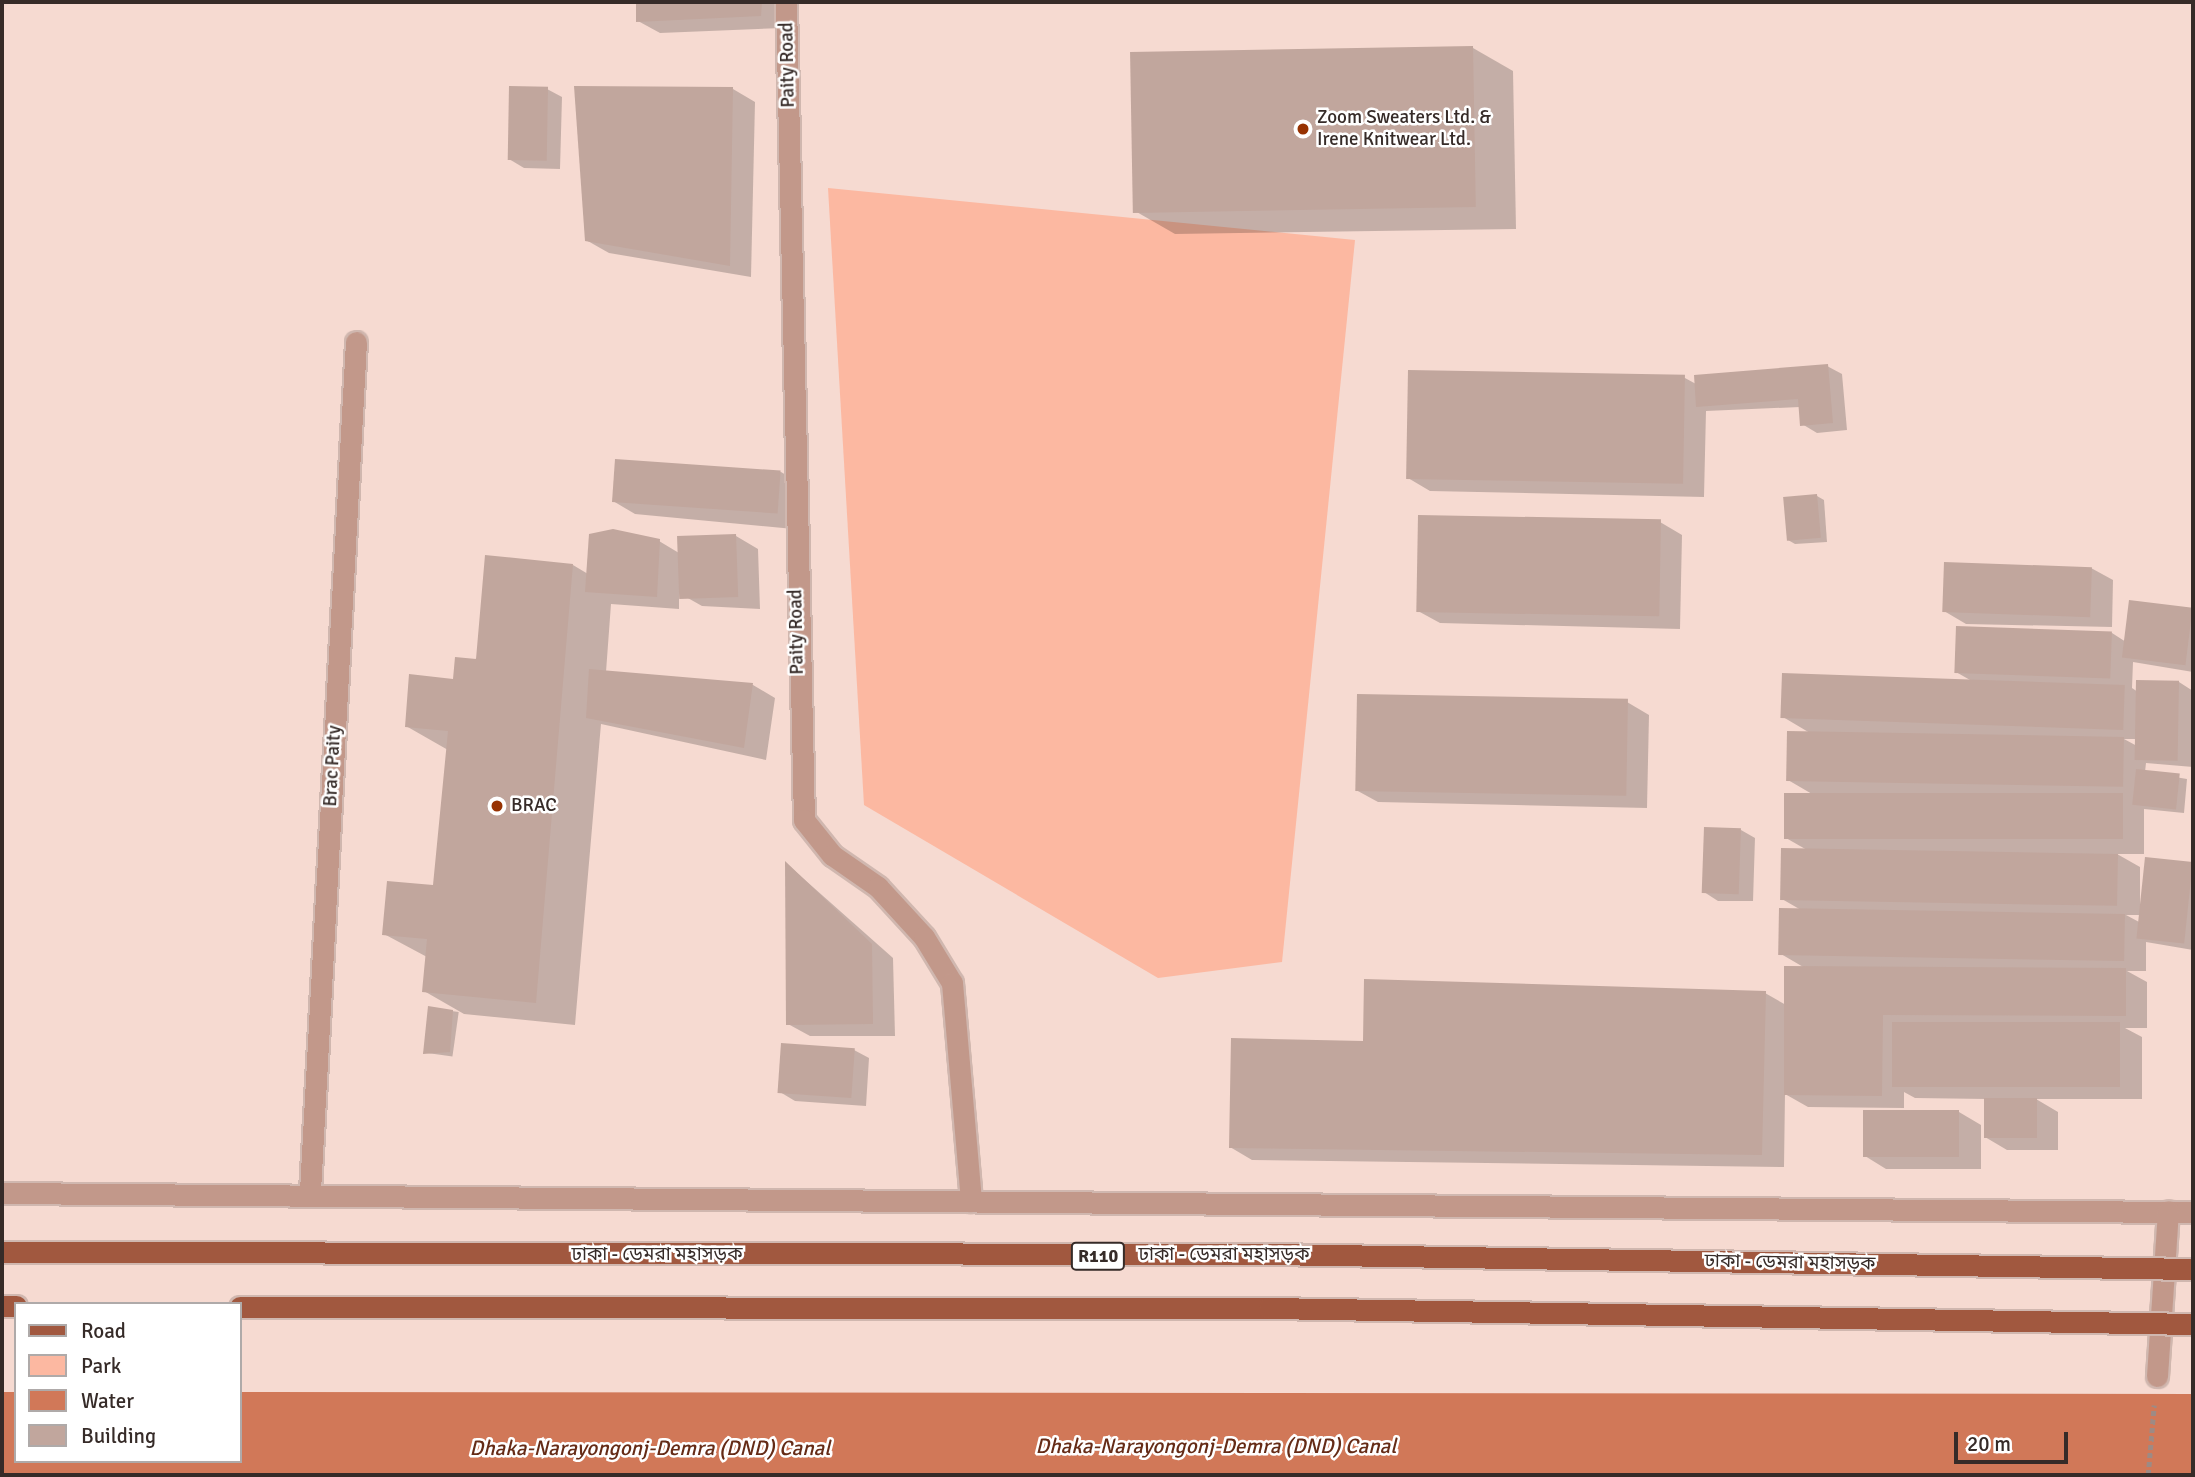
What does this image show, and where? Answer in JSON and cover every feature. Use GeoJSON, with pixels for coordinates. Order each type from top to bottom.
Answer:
{"type":"FeatureCollection","features":[{"type":"Feature","properties":{"kind":"main road","name":"ঢাকা - ডেমরা মহাসড়ক"},"geometry":{"type":"LineString","coordinates":[[2,1252],[1269,1254],[2193,1269]]}},
{"type":"Feature","properties":{"kind":"main road"},"geometry":{"type":"LineString","coordinates":[[242,1307],[1269,1308],[2193,1324]]}},
{"type":"Feature","properties":{"kind":"street","name":"Paity Road"},"geometry":{"type":"LineString","coordinates":[[786,2],[804,820],[832,855],[878,887],[924,937],[952,983],[971,1201]]}},
{"type":"Feature","properties":{"kind":"street","name":"Brac Paity"},"geometry":{"type":"LineString","coordinates":[[310,1191],[356,342]]}},
{"type":"Feature","properties":{"kind":"street"},"geometry":{"type":"LineString","coordinates":[[2,1193],[310,1191],[971,1201],[2193,1212]]}},
{"type":"Feature","properties":{"kind":"street"},"geometry":{"type":"LineString","coordinates":[[2157,1376],[2168,1211]]}},
{"type":"Feature","properties":{"kind":"path"},"geometry":{"type":"LineString","coordinates":[[2148,1475],[2157,1376]]}},
{"type":"Feature","properties":{"kind":"green space"},"geometry":{"type":"Polygon","coordinates":[[[828,188],[1355,240],[1282,962],[1158,978],[864,805],[828,188]]]}},
{"type":"Feature","properties":{"kind":"water","name":"Dhaka-Narayongonj-Demra (DND) Canal"},"geometry":{"type":"Polygon","coordinates":[[[2,1392],[14,1392],[14,1463],[242,1463],[242,1392],[2193,1394],[2193,1475],[2,1475],[2,1392]]]}},
{"type":"Feature","properties":{"kind":"building"},"geometry":{"type":"Polygon","coordinates":[[[636,2],[762,2],[761,16],[636,22],[636,2]]]}},
{"type":"Feature","properties":{"kind":"building","name":"Zoom Sweaters Ltd. & Irene Knitwear Ltd."},"geometry":{"type":"Polygon","coordinates":[[[1473,46],[1476,207],[1133,213],[1130,52],[1473,46]]]}},
{"type":"Feature","properties":{"kind":"building"},"geometry":{"type":"Polygon","coordinates":[[[509,86],[548,87],[547,161],[508,160],[509,86]]]}},
{"type":"Feature","properties":{"kind":"building"},"geometry":{"type":"Polygon","coordinates":[[[574,86],[733,87],[730,266],[585,241],[574,86]]]}},
{"type":"Feature","properties":{"kind":"building"},"geometry":{"type":"Polygon","coordinates":[[[1828,364],[1833,423],[1800,426],[1798,399],[1696,407],[1694,375],[1828,364]]]}},
{"type":"Feature","properties":{"kind":"building"},"geometry":{"type":"Polygon","coordinates":[[[1408,370],[1685,375],[1683,484],[1406,479],[1408,370]]]}},
{"type":"Feature","properties":{"kind":"building"},"geometry":{"type":"Polygon","coordinates":[[[615,459],[781,471],[778,513],[612,502],[615,459]]]}},
{"type":"Feature","properties":{"kind":"building"},"geometry":{"type":"Polygon","coordinates":[[[1817,494],[1821,538],[1787,541],[1783,497],[1817,494]]]}},
{"type":"Feature","properties":{"kind":"building"},"geometry":{"type":"Polygon","coordinates":[[[1418,515],[1661,519],[1659,616],[1416,612],[1418,515]]]}},
{"type":"Feature","properties":{"kind":"building"},"geometry":{"type":"Polygon","coordinates":[[[613,529],[660,539],[657,597],[585,592],[589,534],[613,529]]]}},
{"type":"Feature","properties":{"kind":"building"},"geometry":{"type":"Polygon","coordinates":[[[736,534],[738,597],[679,599],[677,536],[736,534]]]}},
{"type":"Feature","properties":{"kind":"building","name":"BRAC"},"geometry":{"type":"Polygon","coordinates":[[[485,555],[573,564],[536,1003],[422,992],[427,939],[382,935],[387,881],[433,885],[448,731],[405,727],[409,674],[453,679],[455,657],[476,659],[485,555]]]}},
{"type":"Feature","properties":{"kind":"building"},"geometry":{"type":"Polygon","coordinates":[[[1944,562],[2092,567],[2090,617],[1942,612],[1944,562]]]}},
{"type":"Feature","properties":{"kind":"building"},"geometry":{"type":"Polygon","coordinates":[[[2129,600],[2193,608],[2185,665],[2122,658],[2129,600]]]}},
{"type":"Feature","properties":{"kind":"building"},"geometry":{"type":"Polygon","coordinates":[[[1956,626],[2112,631],[2110,678],[1954,673],[1956,626]]]}},
{"type":"Feature","properties":{"kind":"building"},"geometry":{"type":"Polygon","coordinates":[[[589,669],[753,683],[744,748],[586,718],[589,669]]]}},
{"type":"Feature","properties":{"kind":"building"},"geometry":{"type":"Polygon","coordinates":[[[1782,673],[2125,685],[2123,730],[1780,718],[1782,673]]]}},
{"type":"Feature","properties":{"kind":"building"},"geometry":{"type":"Polygon","coordinates":[[[2136,680],[2179,681],[2178,761],[2135,760],[2136,680]]]}},
{"type":"Feature","properties":{"kind":"building"},"geometry":{"type":"Polygon","coordinates":[[[1357,694],[1628,699],[1626,796],[1355,791],[1357,694]]]}},
{"type":"Feature","properties":{"kind":"building"},"geometry":{"type":"Polygon","coordinates":[[[1787,731],[2124,737],[2123,787],[1786,781],[1787,731]]]}},
{"type":"Feature","properties":{"kind":"building"},"geometry":{"type":"Polygon","coordinates":[[[2136,769],[2180,774],[2176,809],[2132,805],[2136,769]]]}},
{"type":"Feature","properties":{"kind":"building"},"geometry":{"type":"Polygon","coordinates":[[[1784,793],[2123,793],[2123,839],[1784,839],[1784,793]]]}},
{"type":"Feature","properties":{"kind":"building"},"geometry":{"type":"Polygon","coordinates":[[[1704,827],[1741,828],[1739,894],[1702,893],[1704,827]]]}},
{"type":"Feature","properties":{"kind":"building"},"geometry":{"type":"Polygon","coordinates":[[[1781,848],[2118,854],[2117,906],[1780,900],[1781,848]]]}},
{"type":"Feature","properties":{"kind":"building"},"geometry":{"type":"Polygon","coordinates":[[[2145,857],[2193,862],[2184,944],[2136,939],[2145,857]]]}},
{"type":"Feature","properties":{"kind":"building"},"geometry":{"type":"Polygon","coordinates":[[[785,861],[872,944],[873,1024],[786,1025],[785,861]]]}},
{"type":"Feature","properties":{"kind":"building"},"geometry":{"type":"Polygon","coordinates":[[[1779,908],[2125,914],[2124,961],[1778,955],[1779,908]]]}},
{"type":"Feature","properties":{"kind":"building"},"geometry":{"type":"Polygon","coordinates":[[[1784,966],[2126,968],[2126,1016],[1883,1015],[1882,1096],[1784,1095],[1784,966]]]}},
{"type":"Feature","properties":{"kind":"building"},"geometry":{"type":"Polygon","coordinates":[[[1364,979],[1766,991],[1762,1155],[1229,1148],[1231,1038],[1363,1041],[1364,979]]]}},
{"type":"Feature","properties":{"kind":"building"},"geometry":{"type":"Polygon","coordinates":[[[428,1006],[453,1010],[450,1052],[423,1054],[428,1006]]]}},
{"type":"Feature","properties":{"kind":"building"},"geometry":{"type":"Polygon","coordinates":[[[1892,1022],[2120,1022],[2120,1087],[1892,1087],[1892,1022]]]}},
{"type":"Feature","properties":{"kind":"building"},"geometry":{"type":"Polygon","coordinates":[[[781,1043],[855,1048],[851,1098],[778,1093],[781,1043]]]}},
{"type":"Feature","properties":{"kind":"building"},"geometry":{"type":"Polygon","coordinates":[[[1984,1098],[2037,1098],[2037,1138],[1984,1138],[1984,1098]]]}},
{"type":"Feature","properties":{"kind":"building"},"geometry":{"type":"Polygon","coordinates":[[[1863,1110],[1959,1110],[1959,1157],[1863,1157],[1863,1110]]]}},
{"type":"Feature","properties":{"kind":"place","name":"Zoom Sweaters Ltd. & Irene Knitwear Ltd."},"geometry":{"type":"Point","coordinates":[1303,129]}},
{"type":"Feature","properties":{"kind":"place","name":"BRAC"},"geometry":{"type":"Point","coordinates":[497,806]}}]}
